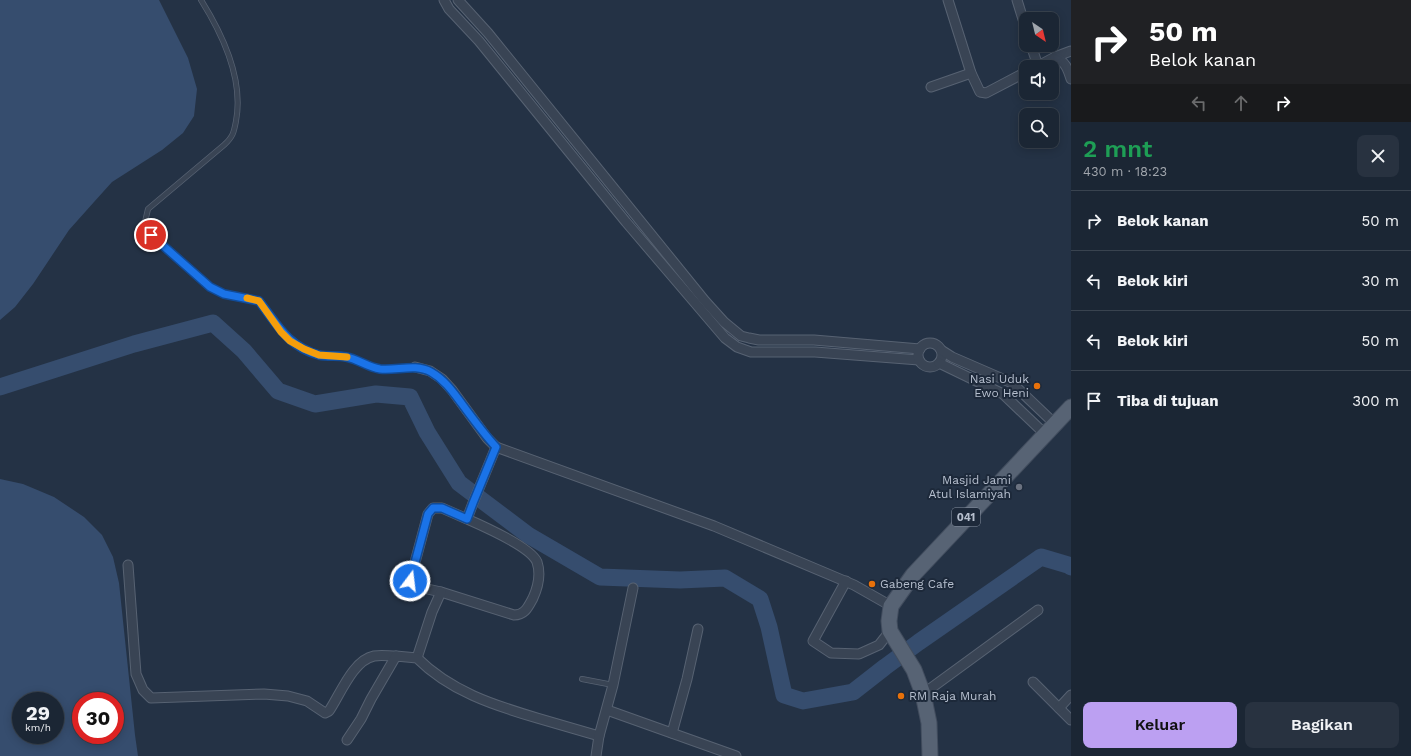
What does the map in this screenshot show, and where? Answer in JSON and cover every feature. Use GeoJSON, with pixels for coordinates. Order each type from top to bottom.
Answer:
{"type":"FeatureCollection","features":[{"type":"Feature","properties":{"kind":"main road","name":"041"},"geometry":{"type":"LineString","coordinates":[[891,606],[913,575],[1071,406]]}},
{"type":"Feature","properties":{"kind":"main road"},"geometry":{"type":"LineString","coordinates":[[891,606],[889,621],[893,636],[914,670],[923,694],[929,723],[930,756]]}},
{"type":"Feature","properties":{"kind":"street"},"geometry":{"type":"LineString","coordinates":[[444,0],[449,10],[479,41],[626,222],[725,338],[737,347],[751,352],[814,352],[919,360],[929,367],[933,367],[939,363],[942,354],[941,350]]}},
{"type":"Feature","properties":{"kind":"street"},"geometry":{"type":"LineString","coordinates":[[458,0],[488,33],[715,312],[724,322],[741,336],[758,340],[814,340],[920,349]]}},
{"type":"Feature","properties":{"kind":"street"},"geometry":{"type":"LineString","coordinates":[[948,0],[971,73],[980,92],[986,93],[1019,76]]}},
{"type":"Feature","properties":{"kind":"street"},"geometry":{"type":"LineString","coordinates":[[1017,0],[1021,12]]}},
{"type":"Feature","properties":{"kind":"street"},"geometry":{"type":"LineString","coordinates":[[479,41],[488,33]]}},
{"type":"Feature","properties":{"kind":"street"},"geometry":{"type":"LineString","coordinates":[[1049,60],[1071,51]]}},
{"type":"Feature","properties":{"kind":"street"},"geometry":{"type":"LineString","coordinates":[[1055,57],[1061,60],[1068,68],[1071,79]]}},
{"type":"Feature","properties":{"kind":"street"},"geometry":{"type":"LineString","coordinates":[[931,86],[971,73]]}},
{"type":"Feature","properties":{"kind":"street"},"geometry":{"type":"LineString","coordinates":[[626,222],[636,215]]}},
{"type":"Feature","properties":{"kind":"street"},"geometry":{"type":"LineString","coordinates":[[814,340],[814,352]]}},
{"type":"Feature","properties":{"kind":"street"},"geometry":{"type":"LineString","coordinates":[[919,360],[918,356],[920,349],[923,346],[931,344],[952,357],[1012,384],[1050,429]]}},
{"type":"Feature","properties":{"kind":"street"},"geometry":{"type":"LineString","coordinates":[[939,363],[1003,394],[1050,429]]}},
{"type":"Feature","properties":{"kind":"street"},"geometry":{"type":"LineString","coordinates":[[415,367],[430,371],[442,379],[452,390],[487,438],[496,447],[714,526],[846,581],[891,606]]}},
{"type":"Feature","properties":{"kind":"street"},"geometry":{"type":"LineString","coordinates":[[467,519],[496,447]]}},
{"type":"Feature","properties":{"kind":"street"},"geometry":{"type":"LineString","coordinates":[[433,508],[442,508],[467,519],[514,542],[533,556],[537,562],[539,571],[538,587],[528,608],[519,615],[514,615],[441,592],[414,586],[410,581],[428,514],[433,508]]}},
{"type":"Feature","properties":{"kind":"street"},"geometry":{"type":"LineString","coordinates":[[128,564],[136,674],[143,690],[151,698],[264,694],[280,695],[307,701],[325,713],[329,711],[344,685],[363,660],[374,656],[396,656],[417,658],[427,668],[460,690],[485,701],[599,736]]}},
{"type":"Feature","properties":{"kind":"street"},"geometry":{"type":"LineString","coordinates":[[846,581],[813,641],[831,653],[859,654],[879,645],[893,636]]}},
{"type":"Feature","properties":{"kind":"street"},"geometry":{"type":"LineString","coordinates":[[596,756],[599,736],[613,685],[633,588]]}},
{"type":"Feature","properties":{"kind":"street"},"geometry":{"type":"LineString","coordinates":[[417,658],[441,592]]}},
{"type":"Feature","properties":{"kind":"street"},"geometry":{"type":"LineString","coordinates":[[923,694],[1038,610]]}},
{"type":"Feature","properties":{"kind":"street"},"geometry":{"type":"LineString","coordinates":[[672,733],[687,679],[698,629]]}},
{"type":"Feature","properties":{"kind":"street"},"geometry":{"type":"LineString","coordinates":[[347,740],[361,719],[396,656]]}},
{"type":"Feature","properties":{"kind":"street"},"geometry":{"type":"LineString","coordinates":[[1033,682],[1071,720]]}},
{"type":"Feature","properties":{"kind":"street"},"geometry":{"type":"LineString","coordinates":[[1059,708],[1071,695]]}},
{"type":"Feature","properties":{"kind":"street"},"geometry":{"type":"LineString","coordinates":[[607,710],[736,756]]}},
{"type":"Feature","properties":{"kind":"lane"},"geometry":{"type":"LineString","coordinates":[[201,0],[212,18],[225,46],[237,83],[238,107],[234,131],[231,138],[224,145],[148,209],[145,222],[151,235],[210,287],[224,294],[259,301],[281,332],[290,341],[304,349],[319,355],[332,357],[343,356],[363,365],[380,369],[415,367]]}},
{"type":"Feature","properties":{"kind":"lane"},"geometry":{"type":"LineString","coordinates":[[582,679],[613,685]]}},
{"type":"Feature","properties":{"kind":"water"},"geometry":{"type":"Polygon","coordinates":[[[0,0],[159,0],[188,58],[197,89],[194,116],[183,133],[162,150],[112,182],[69,230],[33,284],[15,307],[0,320],[0,0]]]}},
{"type":"Feature","properties":{"kind":"water"},"geometry":{"type":"Polygon","coordinates":[[[0,479],[23,484],[54,497],[84,517],[102,535],[113,557],[119,583],[138,756],[0,756],[0,479]]]}},
{"type":"Feature","properties":{"kind":"waterway"},"geometry":{"type":"LineString","coordinates":[[0,387],[134,344],[213,323],[244,351],[278,391],[315,404],[376,394],[410,397],[427,432],[459,483],[528,535],[600,577],[680,580],[725,578],[760,599],[769,627],[784,695],[803,701],[853,692],[919,642],[1041,557],[1071,567]]}},
{"type":"Feature","properties":{"kind":"slow traffic"},"geometry":{"type":"LineString","coordinates":[[247,298],[259,301],[281,332],[290,341],[319,355],[347,357]]}},
{"type":"Feature","properties":{"kind":"place","name":"Nasi Uduk Ewo Heni"},"geometry":{"type":"Point","coordinates":[1037,386]}},
{"type":"Feature","properties":{"kind":"place","name":"Masjid Jami Atul Islamiyah"},"geometry":{"type":"Point","coordinates":[1019,487]}},
{"type":"Feature","properties":{"kind":"place","name":"Gabeng Cafe"},"geometry":{"type":"Point","coordinates":[872,584]}},
{"type":"Feature","properties":{"kind":"place","name":"RM Raja Murah"},"geometry":{"type":"Point","coordinates":[901,696]}},
{"type":"Feature","properties":{"kind":"route"},"geometry":{"type":"LineString","coordinates":[[151,235],[210,287],[224,294],[259,301],[281,332],[290,341],[304,349],[319,355],[332,357],[343,356],[363,365],[380,369],[415,367],[430,371],[442,379],[452,390],[487,438],[496,447],[467,519],[442,508],[433,508],[428,514],[410,581]]}}]}
